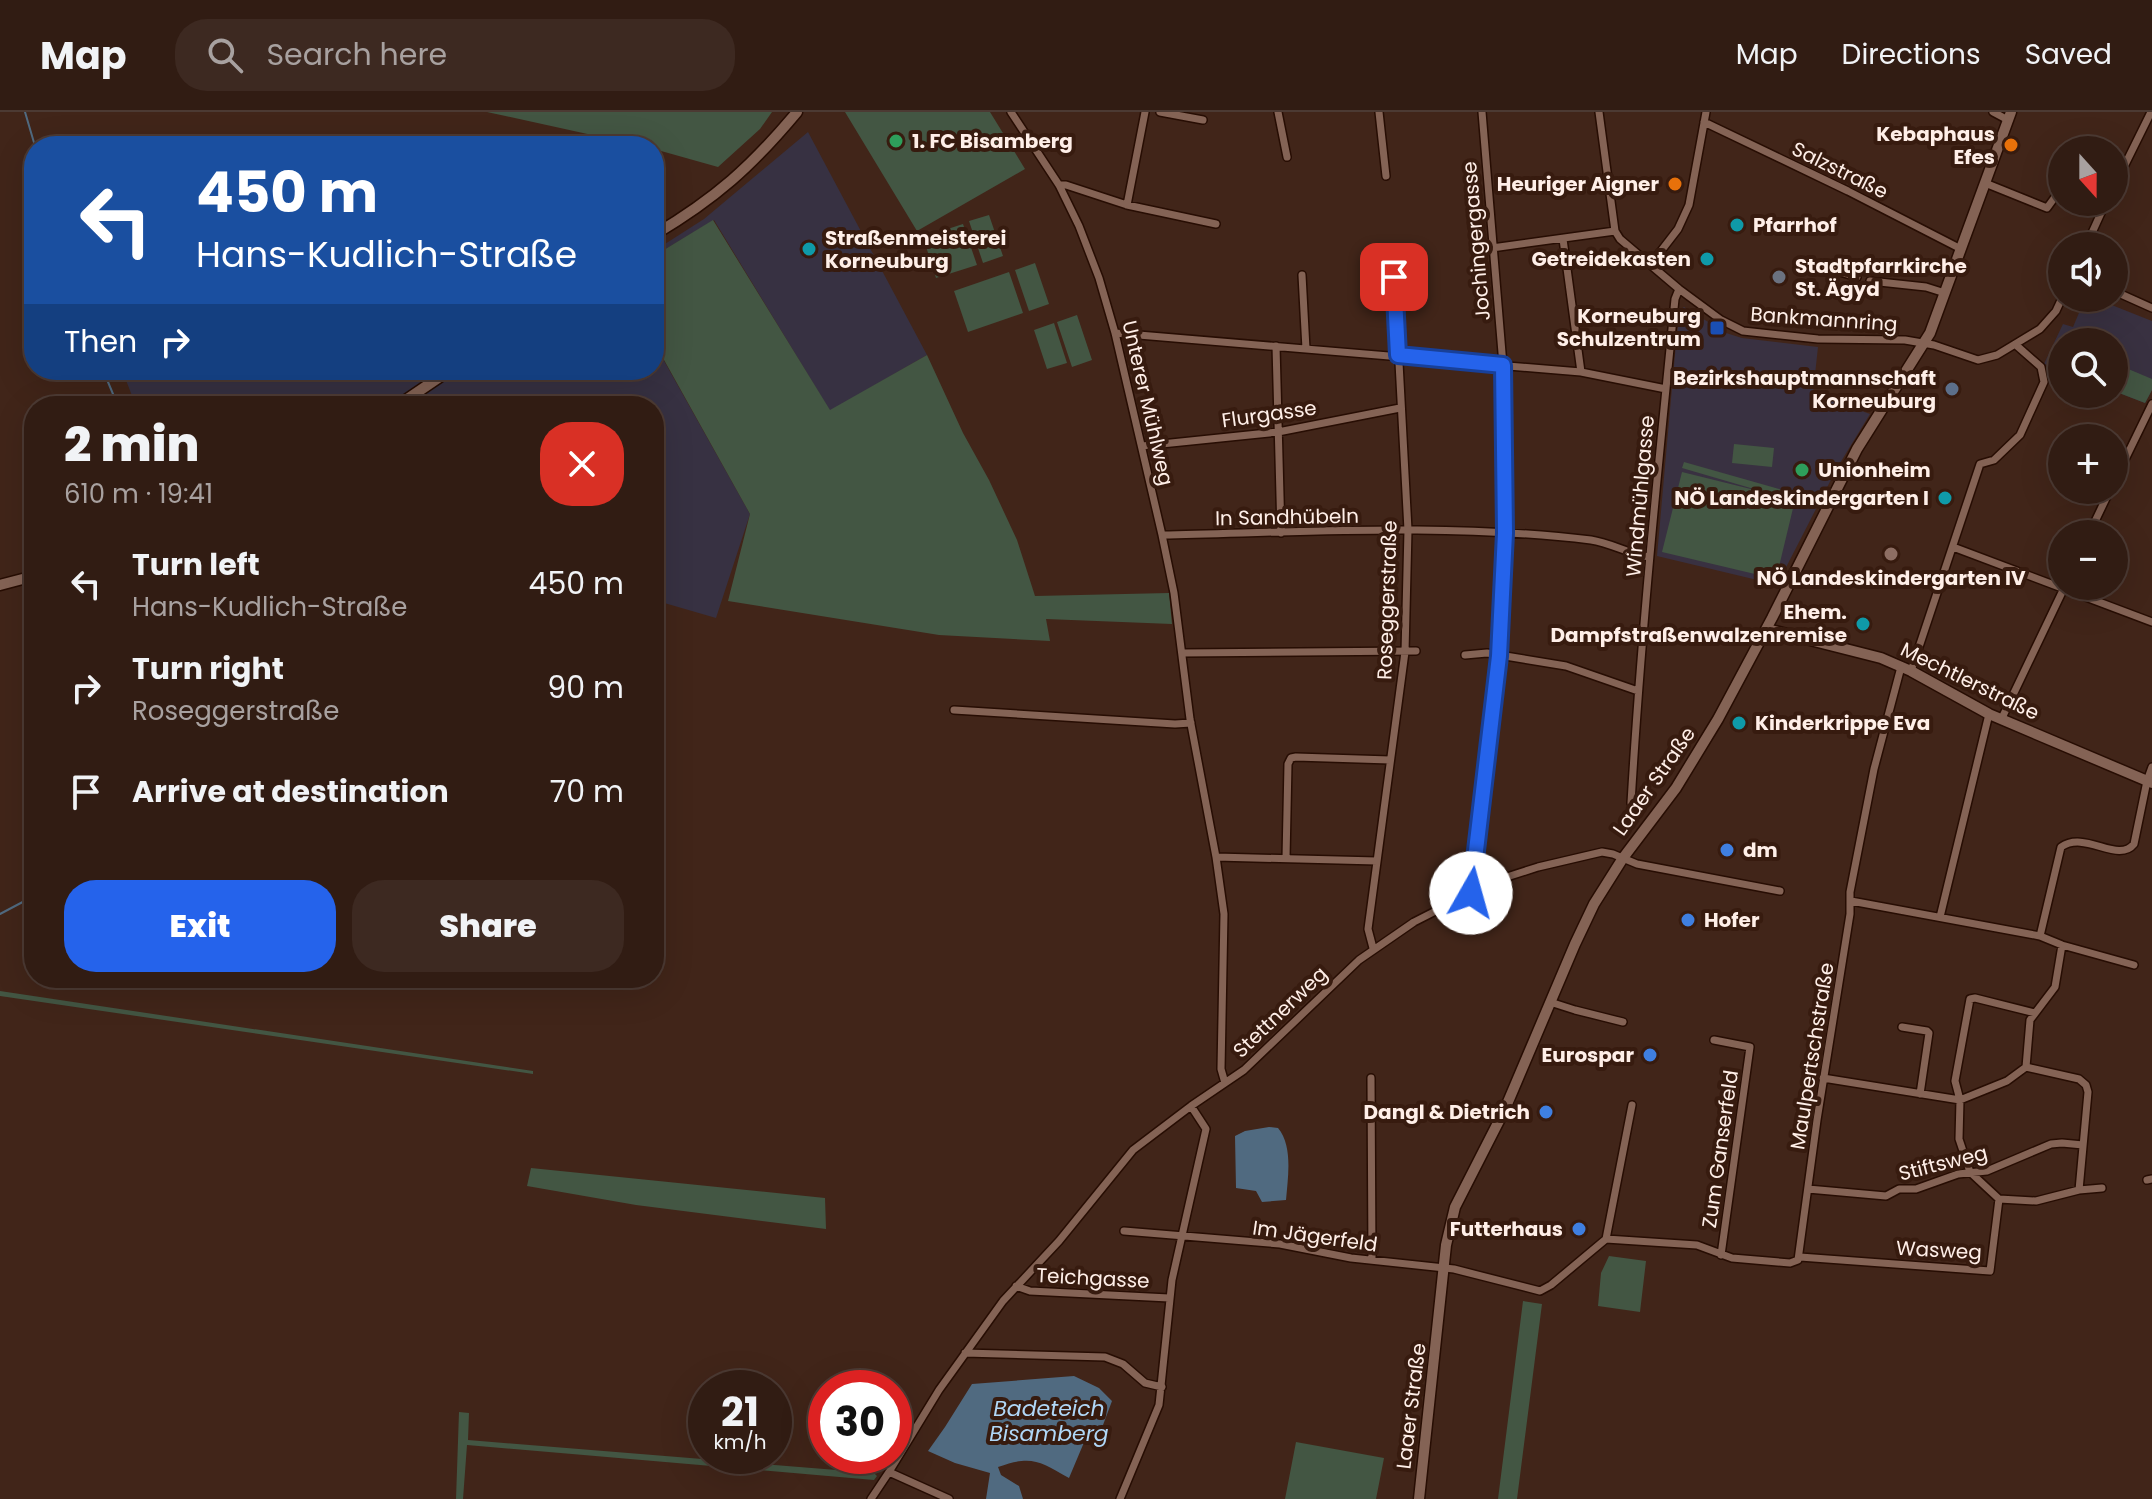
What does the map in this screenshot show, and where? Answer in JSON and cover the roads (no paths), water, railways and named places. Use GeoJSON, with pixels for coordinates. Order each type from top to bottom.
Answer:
{"type":"FeatureCollection","features":[{"type":"Feature","properties":{"kind":"street"},"geometry":{"type":"LineString","coordinates":[[664,228],[737,178],[797,112]]}},
{"type":"Feature","properties":{"kind":"street","name":"Unterer Mühlweg"},"geometry":{"type":"LineString","coordinates":[[1011,112],[1059,185],[1089,252],[1115,333],[1162,535],[1174,593],[1191,723],[1224,918],[1221,1069],[1225,1083]]}},
{"type":"Feature","properties":{"kind":"street"},"geometry":{"type":"LineString","coordinates":[[1127,205],[1145,112]]}},
{"type":"Feature","properties":{"kind":"street"},"geometry":{"type":"LineString","coordinates":[[1160,112],[1203,120]]}},
{"type":"Feature","properties":{"kind":"street"},"geometry":{"type":"LineString","coordinates":[[1278,112],[1287,157]]}},
{"type":"Feature","properties":{"kind":"street"},"geometry":{"type":"LineString","coordinates":[[1379,112],[1386,176]]}},
{"type":"Feature","properties":{"kind":"street","name":"Jochingergasse"},"geometry":{"type":"LineString","coordinates":[[1471,893],[1499,656],[1505,533],[1503,365],[1482,112]]}},
{"type":"Feature","properties":{"kind":"street"},"geometry":{"type":"LineString","coordinates":[[1492,248],[1615,231],[1599,112]]}},
{"type":"Feature","properties":{"kind":"street"},"geometry":{"type":"LineString","coordinates":[[1651,264],[1678,229],[1689,205],[1706,112]]}},
{"type":"Feature","properties":{"kind":"street"},"geometry":{"type":"LineString","coordinates":[[1993,112],[2010,116]]}},
{"type":"Feature","properties":{"kind":"street"},"geometry":{"type":"LineString","coordinates":[[2128,159],[2151,112]]}},
{"type":"Feature","properties":{"kind":"street","name":"Laaer Straße"},"geometry":{"type":"LineString","coordinates":[[1419,1499],[1443,1269],[1455,1207],[1505,1109],[1583,925],[1623,858],[1676,788],[1718,719],[1857,449],[1924,343],[2010,116]]}},
{"type":"Feature","properties":{"kind":"street","name":"Salzstraße"},"geometry":{"type":"LineString","coordinates":[[1704,122],[1961,249]]}},
{"type":"Feature","properties":{"kind":"street"},"geometry":{"type":"LineString","coordinates":[[1985,183],[2048,207]]}},
{"type":"Feature","properties":{"kind":"street"},"geometry":{"type":"LineString","coordinates":[[1059,185],[1127,205],[1216,224]]}},
{"type":"Feature","properties":{"kind":"street","name":"Bankmannring"},"geometry":{"type":"LineString","coordinates":[[1615,231],[1620,239],[1679,289],[1721,320],[1743,331],[1818,339],[1905,340],[1978,360],[2016,345],[2048,321],[2053,312]]}},
{"type":"Feature","properties":{"kind":"street"},"geometry":{"type":"LineString","coordinates":[[1563,239],[1581,372]]}},
{"type":"Feature","properties":{"kind":"street","name":"Roseggerstraße"},"geometry":{"type":"LineString","coordinates":[[1373,948],[1368,929],[1405,652],[1408,530],[1393,251]]}},
{"type":"Feature","properties":{"kind":"street"},"geometry":{"type":"LineString","coordinates":[[1826,268],[1857,277]]}},
{"type":"Feature","properties":{"kind":"street"},"geometry":{"type":"LineString","coordinates":[[1302,275],[1306,349]]}},
{"type":"Feature","properties":{"kind":"street"},"geometry":{"type":"LineString","coordinates":[[1870,281],[1926,287],[1945,293]]}},
{"type":"Feature","properties":{"kind":"street","name":"Windmühlgasse"},"geometry":{"type":"LineString","coordinates":[[1631,803],[1649,557],[1675,299],[1679,289]]}},
{"type":"Feature","properties":{"kind":"street"},"geometry":{"type":"LineString","coordinates":[[2128,297],[2152,308]]}},
{"type":"Feature","properties":{"kind":"street"},"geometry":{"type":"LineString","coordinates":[[1115,333],[1581,372],[1666,389]]}},
{"type":"Feature","properties":{"kind":"street","name":"Maulpertschstraße"},"geometry":{"type":"LineString","coordinates":[[1800,1257],[1850,892],[1874,769],[1906,669],[1919,647],[1980,464],[1994,460],[2020,435],[2044,382],[2041,367],[2016,345]]}},
{"type":"Feature","properties":{"kind":"street"},"geometry":{"type":"LineString","coordinates":[[1276,346],[1281,533]]}},
{"type":"Feature","properties":{"kind":"street"},"geometry":{"type":"LineString","coordinates":[[412,396],[435,380]]}},
{"type":"Feature","properties":{"kind":"street"},"geometry":{"type":"LineString","coordinates":[[2128,453],[2152,404]]}},
{"type":"Feature","properties":{"kind":"street","name":"Flurgasse"},"geometry":{"type":"LineString","coordinates":[[1142,446],[1278,432],[1400,408]]}},
{"type":"Feature","properties":{"kind":"street","name":"In Sandhübeln"},"geometry":{"type":"LineString","coordinates":[[1162,535],[1408,530],[1505,533],[1594,541],[1649,557]]}},
{"type":"Feature","properties":{"kind":"street"},"geometry":{"type":"LineString","coordinates":[[1953,547],[2048,581]]}},
{"type":"Feature","properties":{"kind":"street"},"geometry":{"type":"LineString","coordinates":[[0,585],[24,579]]}},
{"type":"Feature","properties":{"kind":"street"},"geometry":{"type":"LineString","coordinates":[[2002,718],[2058,600]]}},
{"type":"Feature","properties":{"kind":"street"},"geometry":{"type":"LineString","coordinates":[[2097,600],[2152,622]]}},
{"type":"Feature","properties":{"kind":"street","name":"Mechtlerstraße"},"geometry":{"type":"LineString","coordinates":[[1767,629],[1861,652],[1906,669],[1989,714],[2149,782]]}},
{"type":"Feature","properties":{"kind":"street"},"geometry":{"type":"LineString","coordinates":[[1182,653],[1416,651]]}},
{"type":"Feature","properties":{"kind":"street"},"geometry":{"type":"LineString","coordinates":[[1465,655],[1487,653],[1566,666],[1638,691]]}},
{"type":"Feature","properties":{"kind":"street"},"geometry":{"type":"LineString","coordinates":[[954,710],[1159,724],[1191,723]]}},
{"type":"Feature","properties":{"kind":"street"},"geometry":{"type":"LineString","coordinates":[[1940,917],[1989,714]]}},
{"type":"Feature","properties":{"kind":"street"},"geometry":{"type":"LineString","coordinates":[[1286,858],[1288,764],[1291,758],[1390,760]]}},
{"type":"Feature","properties":{"kind":"street"},"geometry":{"type":"LineString","coordinates":[[2040,936],[2061,847],[2068,842],[2084,841],[2122,852],[2130,849],[2134,844],[2152,767]]}},
{"type":"Feature","properties":{"kind":"street","name":"Stettnerweg"},"geometry":{"type":"LineString","coordinates":[[912,1434],[939,1390],[1016,1286],[1067,1232],[1125,1158],[1258,1058],[1373,948],[1414,922],[1510,876],[1602,852],[1637,864],[1780,891]]}},
{"type":"Feature","properties":{"kind":"street"},"geometry":{"type":"LineString","coordinates":[[1216,857],[1377,861]]}},
{"type":"Feature","properties":{"kind":"street"},"geometry":{"type":"LineString","coordinates":[[1851,901],[2040,936],[2134,965]]}},
{"type":"Feature","properties":{"kind":"street"},"geometry":{"type":"LineString","coordinates":[[1823,1078],[1960,1100],[2007,1081],[2026,1067],[2030,1020],[2055,987],[2062,945]]}},
{"type":"Feature","properties":{"kind":"street"},"geometry":{"type":"LineString","coordinates":[[2035,1013],[1975,998],[1969,1001],[1955,1081],[1960,1100],[1959,1139],[1970,1172],[1999,1199],[2036,1201],[2079,1190],[2102,1188]]}},
{"type":"Feature","properties":{"kind":"street"},"geometry":{"type":"LineString","coordinates":[[1550,1002],[1623,1022]]}},
{"type":"Feature","properties":{"kind":"street"},"geometry":{"type":"LineString","coordinates":[[1902,1027],[1929,1033],[1920,1094]]}},
{"type":"Feature","properties":{"kind":"street","name":"Zum Ganserfeld"},"geometry":{"type":"LineString","coordinates":[[1714,1040],[1750,1047],[1721,1255]]}},
{"type":"Feature","properties":{"kind":"street"},"geometry":{"type":"LineString","coordinates":[[2026,1067],[2079,1079],[2086,1085],[2088,1092],[2079,1190]]}},
{"type":"Feature","properties":{"kind":"street"},"geometry":{"type":"LineString","coordinates":[[1371,1078],[1372,1260]]}},
{"type":"Feature","properties":{"kind":"street"},"geometry":{"type":"LineString","coordinates":[[1632,1105],[1606,1239],[1697,1245],[1732,1258],[1790,1263],[1800,1257]]}},
{"type":"Feature","properties":{"kind":"street"},"geometry":{"type":"LineString","coordinates":[[1120,1499],[1156,1416],[1162,1387],[1169,1298],[1206,1129],[1191,1106]]}},
{"type":"Feature","properties":{"kind":"street","name":"Stiftsweg"},"geometry":{"type":"LineString","coordinates":[[1808,1189],[1889,1195],[1899,1189],[1916,1189],[1958,1174],[1987,1171],[2051,1144],[2083,1145]]}},
{"type":"Feature","properties":{"kind":"street","name":"Wasweg"},"geometry":{"type":"LineString","coordinates":[[1800,1257],[1990,1271],[1999,1199]]}},
{"type":"Feature","properties":{"kind":"street","name":"Im Jägerfeld"},"geometry":{"type":"LineString","coordinates":[[1124,1231],[1280,1244],[1351,1258],[1471,1273],[1540,1291],[1606,1239]]}},
{"type":"Feature","properties":{"kind":"street","name":"Teichgasse"},"geometry":{"type":"LineString","coordinates":[[1016,1286],[1030,1291],[1169,1298]]}},
{"type":"Feature","properties":{"kind":"street"},"geometry":{"type":"LineString","coordinates":[[965,1353],[1109,1358],[1128,1368],[1145,1383],[1162,1387]]}},
{"type":"Feature","properties":{"kind":"street","name":"Stettnerweg"},"geometry":{"type":"LineString","coordinates":[[871,1499],[888,1474]]}},
{"type":"Feature","properties":{"kind":"street"},"geometry":{"type":"LineString","coordinates":[[893,1474],[949,1499]]}},
{"type":"Feature","properties":{"kind":"water"},"geometry":{"type":"Polygon","coordinates":[[[1269,1127],[1278,1128],[1286,1144],[1287,1191],[1286,1200],[1262,1202],[1256,1191],[1236,1188],[1235,1136],[1269,1127]]]}},
{"type":"Feature","properties":{"kind":"water","name":"Badeteich Bisamberg"},"geometry":{"type":"Polygon","coordinates":[[[1074,1376],[1099,1388],[1112,1401],[1103,1425],[1085,1440],[1069,1478],[1035,1462],[1010,1463],[998,1467],[1001,1475],[1019,1486],[1023,1499],[986,1499],[990,1473],[928,1451],[972,1384],[1074,1376]]]}},
{"type":"Feature","properties":{"kind":"waterway"},"geometry":{"type":"LineString","coordinates":[[25,112],[32,136]]}},
{"type":"Feature","properties":{"kind":"waterway"},"geometry":{"type":"LineString","coordinates":[[107,380],[114,396]]}},
{"type":"Feature","properties":{"kind":"waterway"},"geometry":{"type":"LineString","coordinates":[[0,914],[24,901]]}},
{"type":"Feature","properties":{"kind":"place","name":"1. FC Bisamberg"},"geometry":{"type":"Point","coordinates":[896,141]}},
{"type":"Feature","properties":{"kind":"place","name":"Kebaphaus Efes"},"geometry":{"type":"Point","coordinates":[2011,145]}},
{"type":"Feature","properties":{"kind":"place","name":"Heuriger Aigner"},"geometry":{"type":"Point","coordinates":[1675,184]}},
{"type":"Feature","properties":{"kind":"place","name":"Pfarrhof"},"geometry":{"type":"Point","coordinates":[1737,225]}},
{"type":"Feature","properties":{"kind":"place","name":"Straßenmeisterei Korneuburg"},"geometry":{"type":"Point","coordinates":[809,249]}},
{"type":"Feature","properties":{"kind":"place","name":"Getreidekasten"},"geometry":{"type":"Point","coordinates":[1707,259]}},
{"type":"Feature","properties":{"kind":"place","name":"Stadtpfarrkirche St. Ägyd"},"geometry":{"type":"Point","coordinates":[1779,277]}},
{"type":"Feature","properties":{"kind":"place","name":"Korneuburg Schulzentrum"},"geometry":{"type":"Point","coordinates":[1717,328]}},
{"type":"Feature","properties":{"kind":"place","name":"Bezirkshauptmannschaft Korneuburg"},"geometry":{"type":"Point","coordinates":[1952,389]}},
{"type":"Feature","properties":{"kind":"place","name":"Unionheim"},"geometry":{"type":"Point","coordinates":[1802,470]}},
{"type":"Feature","properties":{"kind":"place","name":"NÖ Landeskindergarten I"},"geometry":{"type":"Point","coordinates":[1945,498]}},
{"type":"Feature","properties":{"kind":"place","name":"NÖ Landeskindergarten IV"},"geometry":{"type":"Point","coordinates":[1891,554]}},
{"type":"Feature","properties":{"kind":"place","name":"Ehem. Dampfstraßenwalzenremise"},"geometry":{"type":"Point","coordinates":[1863,624]}},
{"type":"Feature","properties":{"kind":"place","name":"Kinderkrippe Eva"},"geometry":{"type":"Point","coordinates":[1739,723]}},
{"type":"Feature","properties":{"kind":"place","name":"dm"},"geometry":{"type":"Point","coordinates":[1727,850]}},
{"type":"Feature","properties":{"kind":"place","name":"Hofer"},"geometry":{"type":"Point","coordinates":[1688,920]}},
{"type":"Feature","properties":{"kind":"place","name":"Eurospar"},"geometry":{"type":"Point","coordinates":[1650,1055]}},
{"type":"Feature","properties":{"kind":"place","name":"Dangl & Dietrich"},"geometry":{"type":"Point","coordinates":[1546,1112]}},
{"type":"Feature","properties":{"kind":"place","name":"Futterhaus"},"geometry":{"type":"Point","coordinates":[1579,1229]}}]}
